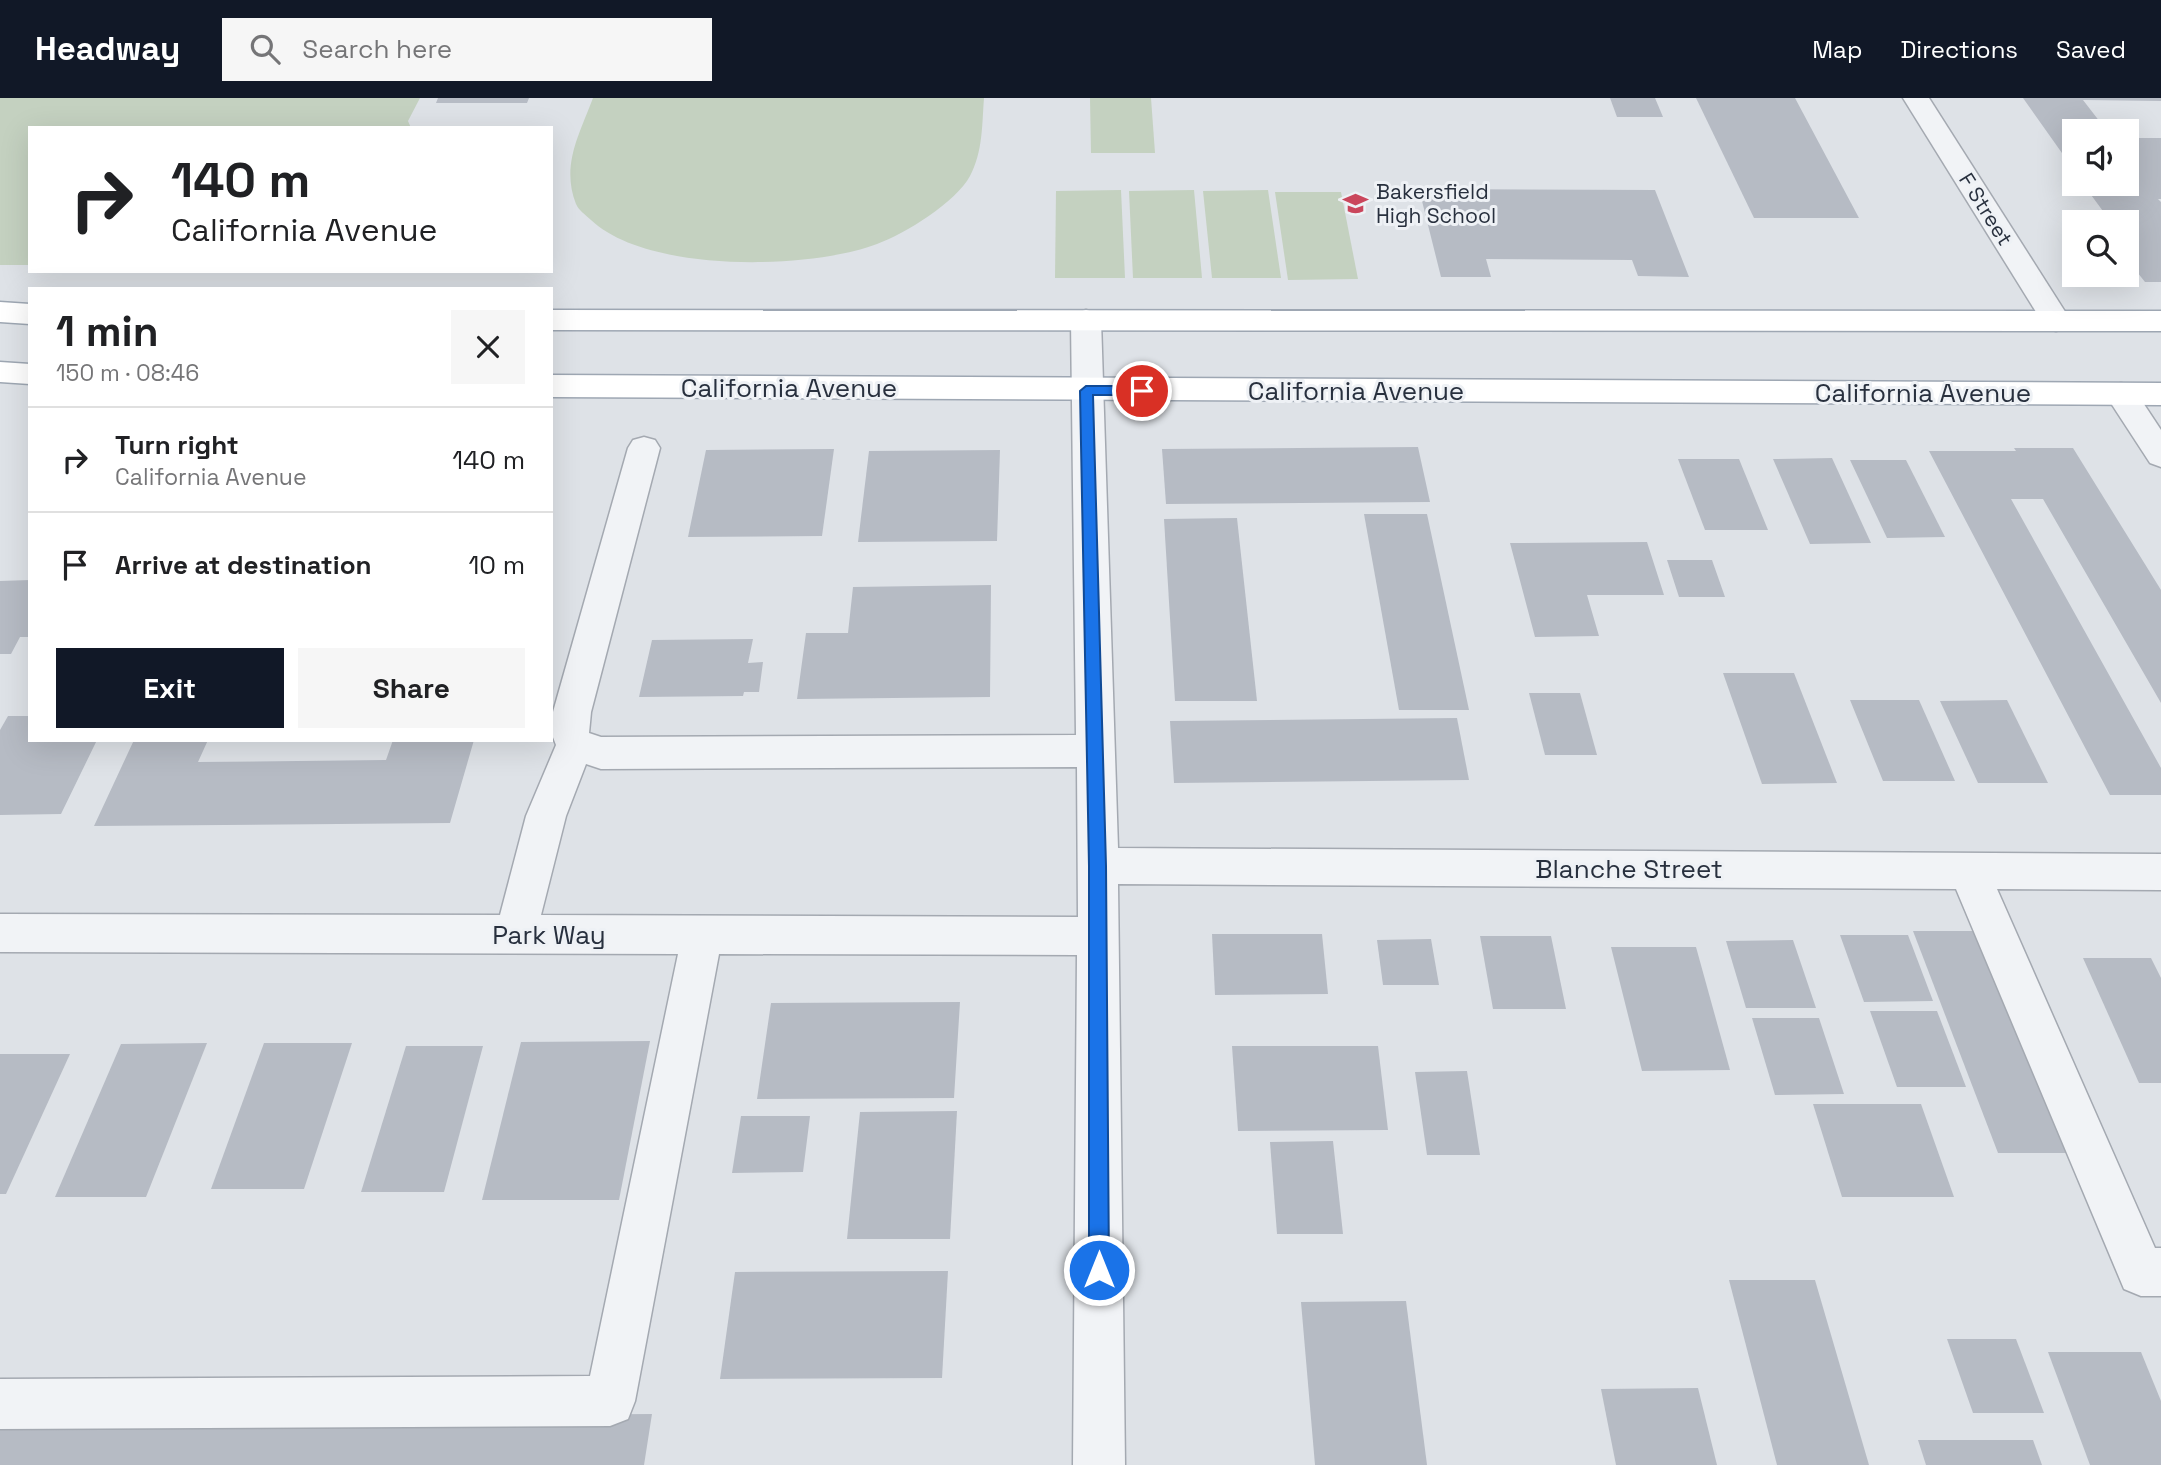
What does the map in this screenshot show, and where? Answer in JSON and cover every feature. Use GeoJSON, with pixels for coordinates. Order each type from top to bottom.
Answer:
{"type":"FeatureCollection","features":[{"type":"Feature","properties":{"kind":"main road"},"geometry":{"type":"LineString","coordinates":[[0,312],[28,314]]}},
{"type":"Feature","properties":{"kind":"main road"},"geometry":{"type":"LineString","coordinates":[[553,320],[2161,321]]}},
{"type":"Feature","properties":{"kind":"main road","name":"California Avenue"},"geometry":{"type":"LineString","coordinates":[[553,386],[1086,391],[2161,394]]}},
{"type":"Feature","properties":{"kind":"street","name":"F Street"},"geometry":{"type":"LineString","coordinates":[[1916,98],[2056,321]]}},
{"type":"Feature","properties":{"kind":"street"},"geometry":{"type":"LineString","coordinates":[[1086,320],[1098,866],[1100,1465]]}},
{"type":"Feature","properties":{"kind":"street"},"geometry":{"type":"LineString","coordinates":[[2121,394],[2161,454]]}},
{"type":"Feature","properties":{"kind":"street"},"geometry":{"type":"LineString","coordinates":[[515,935],[546,816],[575,745],[569,729],[570,721],[644,448]]}},
{"type":"Feature","properties":{"kind":"street"},"geometry":{"type":"LineString","coordinates":[[575,745],[601,753],[1095,751]]}},
{"type":"Feature","properties":{"kind":"street","name":"Blanche Street"},"geometry":{"type":"LineString","coordinates":[[1098,866],[2161,872]]}},
{"type":"Feature","properties":{"kind":"street"},"geometry":{"type":"LineString","coordinates":[[1969,871],[2141,1272],[2161,1272]]}},
{"type":"Feature","properties":{"kind":"street","name":"Park Way"},"geometry":{"type":"LineString","coordinates":[[0,933],[1098,936]]}},
{"type":"Feature","properties":{"kind":"street"},"geometry":{"type":"LineString","coordinates":[[0,1404],[610,1401],[702,936]]}},
{"type":"Feature","properties":{"kind":"green space"},"geometry":{"type":"Polygon","coordinates":[[[0,98],[420,98],[408,121],[410,126],[28,126],[28,265],[0,265],[0,98]]]}},
{"type":"Feature","properties":{"kind":"green space"},"geometry":{"type":"Polygon","coordinates":[[[593,98],[984,98],[981,138],[970,176],[954,196],[915,225],[877,244],[847,253],[811,259],[729,262],[688,258],[650,250],[617,237],[579,209],[572,190],[571,164],[593,98]]]}},
{"type":"Feature","properties":{"kind":"green space"},"geometry":{"type":"Polygon","coordinates":[[[1090,98],[1151,98],[1155,153],[1091,153],[1090,98]]]}},
{"type":"Feature","properties":{"kind":"green space"},"geometry":{"type":"Polygon","coordinates":[[[1121,190],[1125,278],[1055,278],[1056,191],[1121,190]]]}},
{"type":"Feature","properties":{"kind":"green space"},"geometry":{"type":"Polygon","coordinates":[[[1194,190],[1202,278],[1133,278],[1129,191],[1194,190]]]}},
{"type":"Feature","properties":{"kind":"green space"},"geometry":{"type":"Polygon","coordinates":[[[1268,190],[1281,278],[1212,278],[1203,191],[1268,190]]]}},
{"type":"Feature","properties":{"kind":"green space"},"geometry":{"type":"Polygon","coordinates":[[[1275,192],[1341,192],[1358,279],[1288,280],[1275,192]]]}},
{"type":"Feature","properties":{"kind":"building"},"geometry":{"type":"Polygon","coordinates":[[[438,98],[529,98],[527,103],[436,103],[438,98]]]}},
{"type":"Feature","properties":{"kind":"building"},"geometry":{"type":"Polygon","coordinates":[[[1610,98],[1655,98],[1663,117],[1617,117],[1610,98]]]}},
{"type":"Feature","properties":{"kind":"building"},"geometry":{"type":"Polygon","coordinates":[[[1696,98],[1795,98],[1859,218],[1754,218],[1696,98]]]}},
{"type":"Feature","properties":{"kind":"building"},"geometry":{"type":"Polygon","coordinates":[[[2023,98],[2161,98],[2161,101],[2083,100],[2098,119],[2062,119],[2062,153],[2023,98]]]}},
{"type":"Feature","properties":{"kind":"building"},"geometry":{"type":"Polygon","coordinates":[[[2139,138],[2161,138],[2161,199],[2158,199],[2161,202],[2161,282],[2145,282],[2139,274],[2139,210],[2102,210],[2092,196],[2139,196],[2139,138]]]}},
{"type":"Feature","properties":{"kind":"building"},"geometry":{"type":"Polygon","coordinates":[[[1419,189],[1655,190],[1689,277],[1638,276],[1632,260],[1486,259],[1491,277],[1441,277],[1419,189]]]}},
{"type":"Feature","properties":{"kind":"building"},"geometry":{"type":"Polygon","coordinates":[[[1418,447],[1430,502],[1166,504],[1162,449],[1418,447]]]}},
{"type":"Feature","properties":{"kind":"building"},"geometry":{"type":"Polygon","coordinates":[[[2014,448],[2073,448],[2161,590],[2161,703],[2043,499],[2011,499],[2161,768],[2161,795],[2110,795],[1929,451],[2016,451],[2014,448]]]}},
{"type":"Feature","properties":{"kind":"building"},"geometry":{"type":"Polygon","coordinates":[[[834,449],[822,536],[688,537],[706,450],[834,449]]]}},
{"type":"Feature","properties":{"kind":"building"},"geometry":{"type":"Polygon","coordinates":[[[1000,450],[997,541],[858,542],[869,451],[1000,450]]]}},
{"type":"Feature","properties":{"kind":"building"},"geometry":{"type":"Polygon","coordinates":[[[1832,458],[1871,543],[1810,544],[1773,459],[1832,458]]]}},
{"type":"Feature","properties":{"kind":"building"},"geometry":{"type":"Polygon","coordinates":[[[1678,459],[1739,459],[1768,530],[1705,530],[1678,459]]]}},
{"type":"Feature","properties":{"kind":"building"},"geometry":{"type":"Polygon","coordinates":[[[1850,460],[1906,460],[1945,537],[1887,538],[1850,460]]]}},
{"type":"Feature","properties":{"kind":"building"},"geometry":{"type":"Polygon","coordinates":[[[1364,514],[1427,514],[1469,710],[1399,710],[1364,514]]]}},
{"type":"Feature","properties":{"kind":"building"},"geometry":{"type":"Polygon","coordinates":[[[1237,518],[1257,701],[1175,701],[1164,519],[1237,518]]]}},
{"type":"Feature","properties":{"kind":"building"},"geometry":{"type":"Polygon","coordinates":[[[1647,542],[1664,595],[1587,595],[1599,636],[1535,637],[1510,543],[1647,542]]]}},
{"type":"Feature","properties":{"kind":"building"},"geometry":{"type":"Polygon","coordinates":[[[1667,560],[1712,560],[1725,597],[1679,597],[1667,560]]]}},
{"type":"Feature","properties":{"kind":"building"},"geometry":{"type":"Polygon","coordinates":[[[28,580],[28,637],[20,637],[11,654],[0,654],[0,581],[28,580]]]}},
{"type":"Feature","properties":{"kind":"building"},"geometry":{"type":"Polygon","coordinates":[[[991,585],[990,697],[797,699],[806,633],[848,633],[853,587],[991,585]]]}},
{"type":"Feature","properties":{"kind":"building"},"geometry":{"type":"Polygon","coordinates":[[[753,639],[748,663],[763,662],[759,692],[744,692],[743,696],[639,697],[652,640],[753,639]]]}},
{"type":"Feature","properties":{"kind":"building"},"geometry":{"type":"Polygon","coordinates":[[[1723,673],[1794,673],[1837,783],[1762,784],[1723,673]]]}},
{"type":"Feature","properties":{"kind":"building"},"geometry":{"type":"Polygon","coordinates":[[[1529,693],[1580,693],[1597,755],[1545,755],[1529,693]]]}},
{"type":"Feature","properties":{"kind":"building"},"geometry":{"type":"Polygon","coordinates":[[[1850,700],[1919,700],[1955,781],[1883,781],[1850,700]]]}},
{"type":"Feature","properties":{"kind":"building"},"geometry":{"type":"Polygon","coordinates":[[[2007,700],[2048,783],[1978,783],[1940,701],[2007,700]]]}},
{"type":"Feature","properties":{"kind":"building"},"geometry":{"type":"Polygon","coordinates":[[[8,716],[28,716],[28,742],[96,742],[61,814],[0,815],[0,730],[8,716]]]}},
{"type":"Feature","properties":{"kind":"building"},"geometry":{"type":"Polygon","coordinates":[[[1457,718],[1469,780],[1174,783],[1170,721],[1457,718]]]}},
{"type":"Feature","properties":{"kind":"building"},"geometry":{"type":"Polygon","coordinates":[[[133,742],[207,742],[198,762],[386,760],[392,742],[473,742],[450,823],[94,826],[133,742]]]}},
{"type":"Feature","properties":{"kind":"building"},"geometry":{"type":"Polygon","coordinates":[[[1913,931],[1984,931],[2076,1153],[1998,1153],[1913,931]]]}},
{"type":"Feature","properties":{"kind":"building"},"geometry":{"type":"Polygon","coordinates":[[[1212,934],[1322,934],[1328,994],[1215,995],[1212,934]]]}},
{"type":"Feature","properties":{"kind":"building"},"geometry":{"type":"Polygon","coordinates":[[[1840,935],[1908,935],[1933,1001],[1864,1002],[1840,935]]]}},
{"type":"Feature","properties":{"kind":"building"},"geometry":{"type":"Polygon","coordinates":[[[1480,936],[1551,936],[1566,1009],[1493,1009],[1480,936]]]}},
{"type":"Feature","properties":{"kind":"building"},"geometry":{"type":"Polygon","coordinates":[[[1431,939],[1439,985],[1383,985],[1377,940],[1431,939]]]}},
{"type":"Feature","properties":{"kind":"building"},"geometry":{"type":"Polygon","coordinates":[[[1793,940],[1816,1008],[1746,1008],[1726,941],[1793,940]]]}},
{"type":"Feature","properties":{"kind":"building"},"geometry":{"type":"Polygon","coordinates":[[[1611,947],[1696,947],[1730,1070],[1642,1071],[1611,947]]]}},
{"type":"Feature","properties":{"kind":"building"},"geometry":{"type":"Polygon","coordinates":[[[2083,958],[2151,958],[2161,978],[2161,1083],[2139,1083],[2083,958]]]}},
{"type":"Feature","properties":{"kind":"building"},"geometry":{"type":"Polygon","coordinates":[[[960,1002],[954,1098],[757,1099],[771,1003],[960,1002]]]}},
{"type":"Feature","properties":{"kind":"building"},"geometry":{"type":"Polygon","coordinates":[[[1870,1011],[1937,1011],[1966,1087],[1897,1087],[1870,1011]]]}},
{"type":"Feature","properties":{"kind":"building"},"geometry":{"type":"Polygon","coordinates":[[[1752,1018],[1819,1018],[1844,1094],[1775,1095],[1752,1018]]]}},
{"type":"Feature","properties":{"kind":"building"},"geometry":{"type":"Polygon","coordinates":[[[650,1041],[619,1200],[482,1200],[521,1042],[650,1041]]]}},
{"type":"Feature","properties":{"kind":"building"},"geometry":{"type":"Polygon","coordinates":[[[207,1043],[146,1197],[55,1197],[121,1044],[207,1043]]]}},
{"type":"Feature","properties":{"kind":"building"},"geometry":{"type":"Polygon","coordinates":[[[264,1043],[352,1043],[304,1189],[211,1189],[264,1043]]]}},
{"type":"Feature","properties":{"kind":"building"},"geometry":{"type":"Polygon","coordinates":[[[406,1046],[483,1046],[444,1192],[361,1192],[406,1046]]]}},
{"type":"Feature","properties":{"kind":"building"},"geometry":{"type":"Polygon","coordinates":[[[1232,1046],[1378,1046],[1388,1130],[1238,1131],[1232,1046]]]}},
{"type":"Feature","properties":{"kind":"building"},"geometry":{"type":"Polygon","coordinates":[[[0,1054],[70,1054],[6,1194],[0,1194],[0,1054]]]}},
{"type":"Feature","properties":{"kind":"building"},"geometry":{"type":"Polygon","coordinates":[[[1467,1071],[1480,1155],[1427,1155],[1415,1072],[1467,1071]]]}},
{"type":"Feature","properties":{"kind":"building"},"geometry":{"type":"Polygon","coordinates":[[[1813,1104],[1921,1104],[1954,1197],[1842,1197],[1813,1104]]]}},
{"type":"Feature","properties":{"kind":"building"},"geometry":{"type":"Polygon","coordinates":[[[957,1111],[950,1239],[847,1239],[860,1112],[957,1111]]]}},
{"type":"Feature","properties":{"kind":"building"},"geometry":{"type":"Polygon","coordinates":[[[741,1116],[810,1116],[803,1172],[732,1173],[741,1116]]]}},
{"type":"Feature","properties":{"kind":"building"},"geometry":{"type":"Polygon","coordinates":[[[1333,1141],[1343,1234],[1277,1234],[1270,1142],[1333,1141]]]}},
{"type":"Feature","properties":{"kind":"building"},"geometry":{"type":"Polygon","coordinates":[[[948,1271],[942,1378],[720,1379],[735,1272],[948,1271]]]}},
{"type":"Feature","properties":{"kind":"building"},"geometry":{"type":"Polygon","coordinates":[[[1729,1280],[1815,1280],[1869,1465],[1777,1465],[1729,1280]]]}},
{"type":"Feature","properties":{"kind":"building"},"geometry":{"type":"Polygon","coordinates":[[[1406,1301],[1427,1465],[1315,1465],[1301,1302],[1406,1301]]]}},
{"type":"Feature","properties":{"kind":"building"},"geometry":{"type":"Polygon","coordinates":[[[1947,1339],[2016,1339],[2044,1413],[1973,1413],[1947,1339]]]}},
{"type":"Feature","properties":{"kind":"building"},"geometry":{"type":"Polygon","coordinates":[[[2048,1352],[2141,1352],[2161,1401],[2161,1465],[2090,1465],[2048,1352]]]}},
{"type":"Feature","properties":{"kind":"building"},"geometry":{"type":"Polygon","coordinates":[[[1698,1388],[1717,1465],[1616,1465],[1601,1389],[1698,1388]]]}},
{"type":"Feature","properties":{"kind":"building"},"geometry":{"type":"Polygon","coordinates":[[[652,1414],[644,1465],[0,1465],[0,1418],[652,1414]]]}},
{"type":"Feature","properties":{"kind":"building"},"geometry":{"type":"Polygon","coordinates":[[[1918,1440],[2033,1440],[2042,1465],[1926,1465],[1918,1440]]]}},
{"type":"Feature","properties":{"kind":"place","name":"Bakersfield High School"},"geometry":{"type":"Point","coordinates":[1356,203]}},
{"type":"Feature","properties":{"kind":"route"},"geometry":{"type":"LineString","coordinates":[[1099,1270],[1098,866],[1086,391],[1142,391]]}}]}
